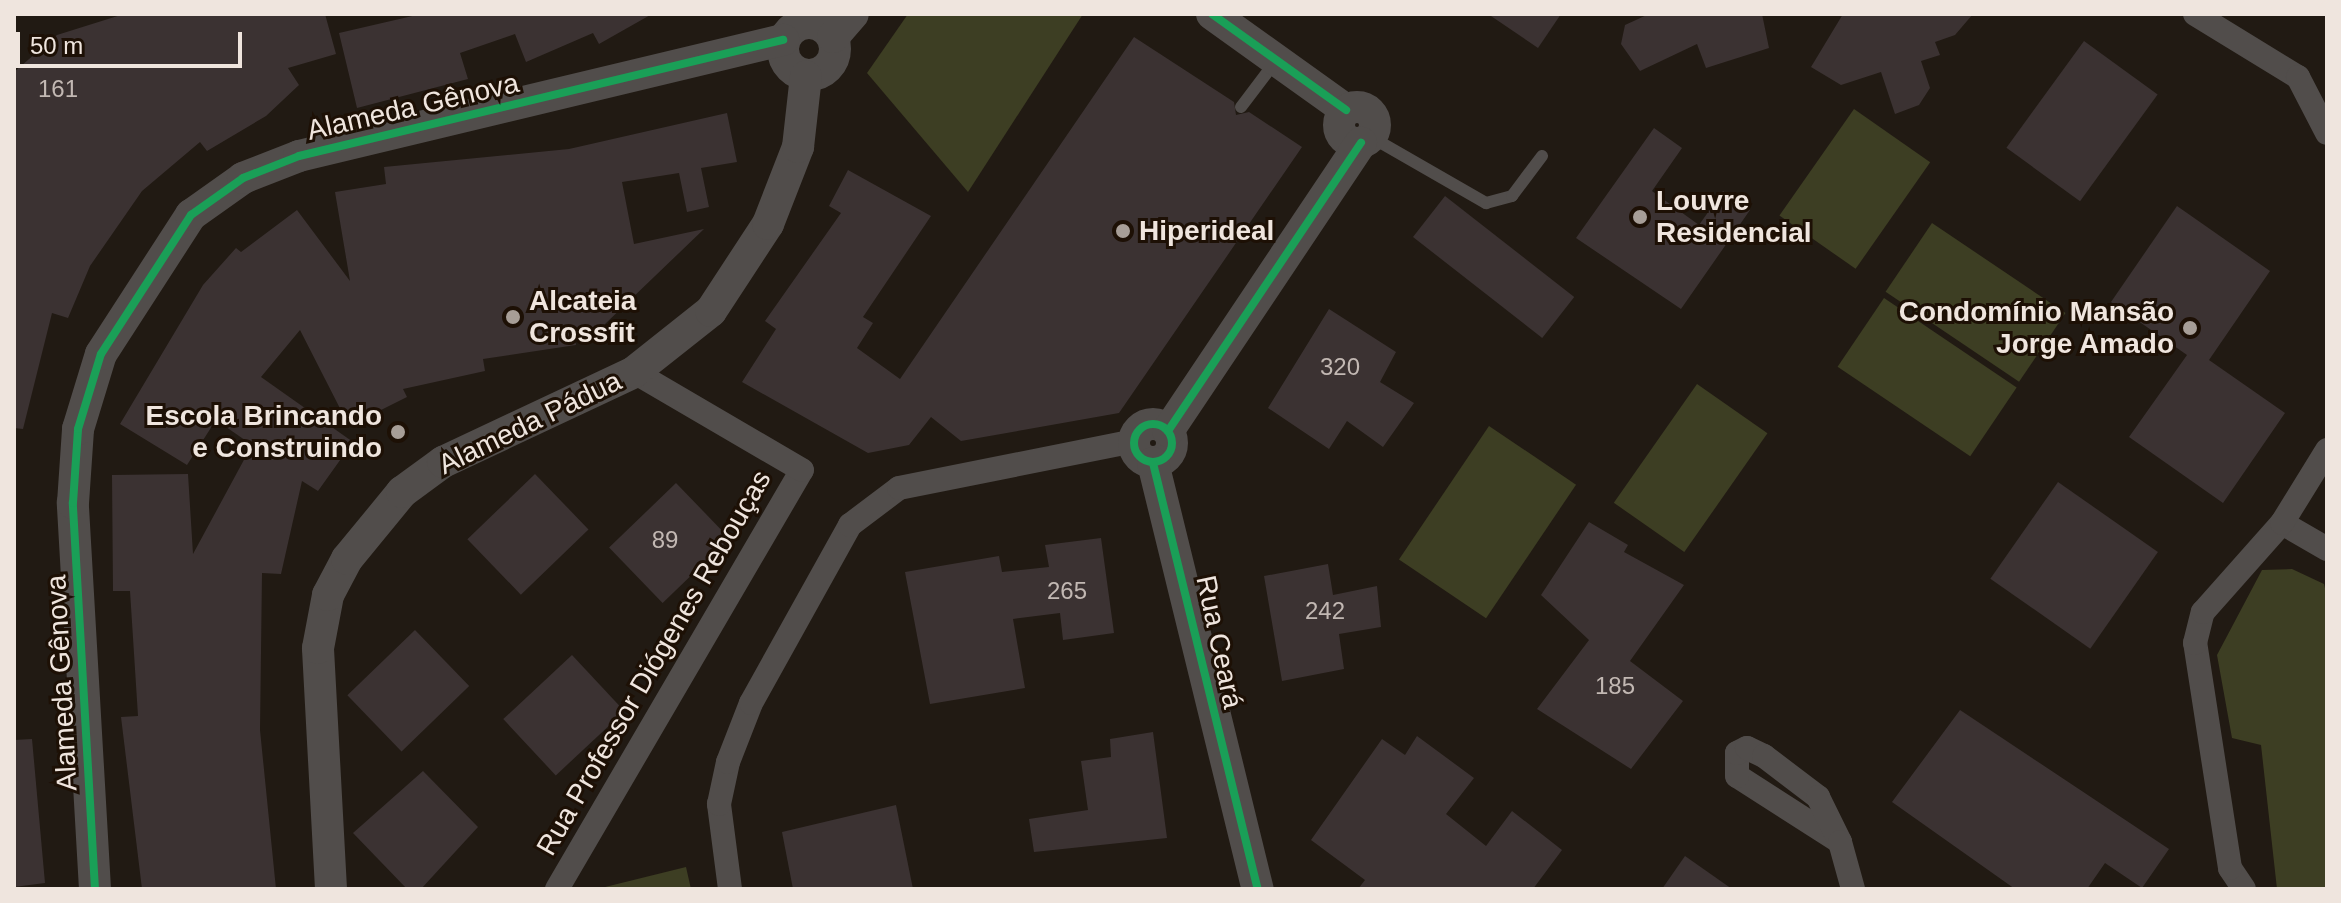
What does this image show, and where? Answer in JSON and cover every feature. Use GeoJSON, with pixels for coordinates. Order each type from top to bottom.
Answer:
{"type":"FeatureCollection","features":[{"type":"Feature","properties":{"kind":"street"},"geometry":{"type":"LineString","coordinates":[[730,889],[719,804],[728,762],[751,703],[850,525],[899,488],[1100,451],[1152,445],[1340,174],[1353,130],[1310,89],[1212,14]]}},
{"type":"Feature","properties":{"kind":"street"},"geometry":{"type":"LineString","coordinates":[[2195,14],[2298,77],[2327,133]]}},
{"type":"Feature","properties":{"kind":"street"},"geometry":{"type":"LineString","coordinates":[[783,40],[791,70],[806,76],[831,65],[830,22]]}},
{"type":"Feature","properties":{"kind":"street","name":"Alameda Gênova"},"geometry":{"type":"LineString","coordinates":[[95,889],[73,503],[78,429],[101,354],[191,215],[243,178],[299,156],[783,40],[790,29],[830,22]]}},
{"type":"Feature","properties":{"kind":"street","name":"Alameda Pádua"},"geometry":{"type":"LineString","coordinates":[[331,889],[318,648],[328,595],[347,559],[402,492],[443,462],[634,372],[711,311],[743,268],[798,147],[806,76]]}},
{"type":"Feature","properties":{"kind":"street","name":"Rua Professor Diógenes Rebouças"},"geometry":{"type":"LineString","coordinates":[[557,889],[802,470],[634,372]]}},
{"type":"Feature","properties":{"kind":"street","name":"Rua Ceará"},"geometry":{"type":"LineString","coordinates":[[1152,445],[1258,889]]}},
{"type":"Feature","properties":{"kind":"street"},"geometry":{"type":"LineString","coordinates":[[2244,889],[2230,868],[2195,643],[2203,612],[2282,523],[2327,450]]}},
{"type":"Feature","properties":{"kind":"street"},"geometry":{"type":"LineString","coordinates":[[2282,523],[2327,549]]}},
{"type":"Feature","properties":{"kind":"street"},"geometry":{"type":"LineString","coordinates":[[1840,842],[1853,889]]}},
{"type":"Feature","properties":{"kind":"lane"},"geometry":{"type":"LineString","coordinates":[[1241,107],[1275,62]]}},
{"type":"Feature","properties":{"kind":"lane"},"geometry":{"type":"LineString","coordinates":[[1353,130],[1486,203],[1512,196],[1542,156]]}},
{"type":"Feature","properties":{"kind":"green space"},"geometry":{"type":"Polygon","coordinates":[[[908,14],[1083,14],[968,192],[867,73],[908,14]]]}},
{"type":"Feature","properties":{"kind":"green space"},"geometry":{"type":"Polygon","coordinates":[[[1854,109],[1930,162],[1856,269],[1779,215],[1854,109]]]}},
{"type":"Feature","properties":{"kind":"green space"},"geometry":{"type":"Polygon","coordinates":[[[1932,223],[2065,313],[2019,382],[1886,292],[1932,223]]]}},
{"type":"Feature","properties":{"kind":"green space"},"geometry":{"type":"Polygon","coordinates":[[[1884,298],[2017,387],[1970,456],[1838,367],[1884,298]]]}},
{"type":"Feature","properties":{"kind":"green space"},"geometry":{"type":"Polygon","coordinates":[[[1697,384],[1767,433],[1684,552],[1614,503],[1697,384]]]}},
{"type":"Feature","properties":{"kind":"green space"},"geometry":{"type":"Polygon","coordinates":[[[1489,426],[1576,485],[1486,618],[1399,559],[1489,426]]]}},
{"type":"Feature","properties":{"kind":"green space"},"geometry":{"type":"Polygon","coordinates":[[[2292,569],[2324,584],[2327,597],[2327,889],[2277,889],[2261,745],[2232,738],[2217,655],[2262,570],[2292,569]]]}},
{"type":"Feature","properties":{"kind":"green space"},"geometry":{"type":"Polygon","coordinates":[[[686,867],[691,889],[597,889],[686,867]]]}},
{"type":"Feature","properties":{"kind":"building"},"geometry":{"type":"Polygon","coordinates":[[[124,14],[325,14],[336,54],[288,68],[299,85],[266,116],[207,151],[200,142],[142,191],[90,266],[68,318],[52,313],[23,429],[14,428],[14,72],[57,35],[124,14]]]}},
{"type":"Feature","properties":{"kind":"building"},"geometry":{"type":"Polygon","coordinates":[[[421,14],[652,14],[599,44],[593,33],[526,62],[515,34],[460,53],[468,79],[357,108],[339,33],[421,14]]]}},
{"type":"Feature","properties":{"kind":"building"},"geometry":{"type":"Polygon","coordinates":[[[1488,14],[1561,14],[1538,48],[1488,14]]]}},
{"type":"Feature","properties":{"kind":"building"},"geometry":{"type":"Polygon","coordinates":[[[1649,14],[1762,14],[1769,48],[1706,68],[1697,44],[1640,71],[1621,44],[1625,25],[1649,14]]]}},
{"type":"Feature","properties":{"kind":"building"},"geometry":{"type":"Polygon","coordinates":[[[1843,14],[1973,14],[1955,35],[1935,42],[1940,55],[1921,61],[1930,88],[1919,105],[1895,114],[1881,72],[1841,85],[1811,67],[1843,14]]]}},
{"type":"Feature","properties":{"kind":"building","name":"Hiperideal"},"geometry":{"type":"Polygon","coordinates":[[[1134,37],[1234,102],[1236,115],[1249,112],[1302,147],[1119,413],[961,441],[931,417],[909,445],[868,453],[742,382],[776,329],[765,321],[841,213],[829,206],[848,170],[931,216],[863,317],[873,323],[857,348],[900,379],[1134,37]]]}},
{"type":"Feature","properties":{"kind":"building"},"geometry":{"type":"Polygon","coordinates":[[[2084,41],[2158,94],[2080,201],[2006,148],[2084,41]]]}},
{"type":"Feature","properties":{"kind":"building"},"geometry":{"type":"Polygon","coordinates":[[[727,113],[737,162],[701,168],[709,207],[687,212],[679,173],[622,182],[634,244],[704,229],[604,325],[574,334],[576,345],[483,359],[485,371],[403,389],[407,397],[349,426],[300,330],[261,377],[353,442],[318,491],[302,481],[281,574],[262,573],[260,730],[276,889],[142,889],[121,717],[138,716],[130,591],[113,591],[112,475],[188,474],[193,554],[252,445],[216,420],[187,465],[120,424],[203,285],[236,248],[241,252],[297,210],[350,281],[335,192],[386,184],[384,167],[569,149],[727,113]]]}},
{"type":"Feature","properties":{"kind":"building","name":"Louvre Residencial"},"geometry":{"type":"Polygon","coordinates":[[[1654,128],[1682,148],[1652,191],[1699,225],[1723,191],[1750,210],[1681,309],[1576,238],[1654,128]]]}},
{"type":"Feature","properties":{"kind":"building"},"geometry":{"type":"Polygon","coordinates":[[[1445,196],[1574,297],[1542,338],[1413,237],[1445,196]]]}},
{"type":"Feature","properties":{"kind":"building","name":"Condomínio Mansão Jorge Amado"},"geometry":{"type":"Polygon","coordinates":[[[2177,206],[2270,271],[2209,360],[2285,413],[2223,503],[2129,437],[2187,355],[2111,302],[2177,206]]]}},
{"type":"Feature","properties":{"kind":"building"},"geometry":{"type":"Polygon","coordinates":[[[1329,309],[1396,352],[1380,382],[1414,403],[1383,447],[1347,421],[1329,449],[1268,408],[1329,309]]]}},
{"type":"Feature","properties":{"kind":"building"},"geometry":{"type":"Polygon","coordinates":[[[535,474],[588,529],[521,595],[467,539],[535,474]]]}},
{"type":"Feature","properties":{"kind":"building"},"geometry":{"type":"Polygon","coordinates":[[[2058,482],[2158,552],[2090,649],[1990,579],[2058,482]]]}},
{"type":"Feature","properties":{"kind":"building"},"geometry":{"type":"Polygon","coordinates":[[[676,483],[729,538],[663,603],[609,548],[676,483]]]}},
{"type":"Feature","properties":{"kind":"building"},"geometry":{"type":"Polygon","coordinates":[[[1589,522],[1628,545],[1624,552],[1684,585],[1630,661],[1683,701],[1631,769],[1537,709],[1589,640],[1541,595],[1589,522]]]}},
{"type":"Feature","properties":{"kind":"building"},"geometry":{"type":"Polygon","coordinates":[[[1101,538],[1114,633],[1063,640],[1060,613],[1013,619],[1025,688],[930,704],[905,572],[999,556],[1002,572],[1049,567],[1045,545],[1101,538]]]}},
{"type":"Feature","properties":{"kind":"building"},"geometry":{"type":"Polygon","coordinates":[[[1328,564],[1333,595],[1377,586],[1381,627],[1339,634],[1344,669],[1282,681],[1264,576],[1328,564]]]}},
{"type":"Feature","properties":{"kind":"building"},"geometry":{"type":"Polygon","coordinates":[[[415,630],[469,686],[402,751],[347,695],[415,630]]]}},
{"type":"Feature","properties":{"kind":"building"},"geometry":{"type":"Polygon","coordinates":[[[572,655],[625,711],[556,775],[503,719],[572,655]]]}},
{"type":"Feature","properties":{"kind":"building"},"geometry":{"type":"Polygon","coordinates":[[[1960,710],[2169,849],[2142,888],[2105,863],[2087,889],[2015,889],[1892,802],[1960,710]]]}},
{"type":"Feature","properties":{"kind":"building"},"geometry":{"type":"Polygon","coordinates":[[[1153,732],[1167,838],[1034,852],[1029,819],[1088,810],[1081,761],[1111,757],[1110,739],[1153,732]]]}},
{"type":"Feature","properties":{"kind":"building"},"geometry":{"type":"Polygon","coordinates":[[[1417,736],[1474,778],[1446,814],[1486,846],[1512,811],[1562,850],[1533,889],[1358,889],[1365,880],[1311,840],[1382,739],[1405,755],[1417,736]]]}},
{"type":"Feature","properties":{"kind":"building"},"geometry":{"type":"Polygon","coordinates":[[[32,739],[45,883],[14,887],[14,740],[32,739]]]}},
{"type":"Feature","properties":{"kind":"building"},"geometry":{"type":"Polygon","coordinates":[[[423,771],[478,827],[421,889],[407,889],[353,833],[423,771]]]}},
{"type":"Feature","properties":{"kind":"building"},"geometry":{"type":"Polygon","coordinates":[[[896,805],[913,889],[793,889],[782,832],[896,805]]]}},
{"type":"Feature","properties":{"kind":"building"},"geometry":{"type":"Polygon","coordinates":[[[1685,856],[1732,889],[1662,889],[1685,856]]]}},
{"type":"Feature","properties":{"kind":"cycle path"},"geometry":{"type":"LineString","coordinates":[[1212,14],[1346,110]]}},
{"type":"Feature","properties":{"kind":"cycle path"},"geometry":{"type":"LineString","coordinates":[[95,889],[73,503],[78,429],[101,354],[191,215],[243,178],[299,156],[783,40]]}},
{"type":"Feature","properties":{"kind":"cycle path"},"geometry":{"type":"LineString","coordinates":[[1168,431],[1361,143]]}},
{"type":"Feature","properties":{"kind":"cycle path"},"geometry":{"type":"LineString","coordinates":[[1153,424],[1166,430],[1172,443],[1166,456],[1153,462],[1140,456],[1134,443],[1140,430],[1153,424]]}},
{"type":"Feature","properties":{"kind":"cycle path"},"geometry":{"type":"LineString","coordinates":[[1153,463],[1258,889]]}},
{"type":"Feature","properties":{"kind":"place","name":"Louvre Residencial"},"geometry":{"type":"Point","coordinates":[1640,217]}},
{"type":"Feature","properties":{"kind":"place","name":"Hiperideal"},"geometry":{"type":"Point","coordinates":[1123,231]}},
{"type":"Feature","properties":{"kind":"place","name":"Alcateia Crossfit"},"geometry":{"type":"Point","coordinates":[513,317]}},
{"type":"Feature","properties":{"kind":"place","name":"Condomínio Mansão Jorge Amado"},"geometry":{"type":"Point","coordinates":[2190,328]}},
{"type":"Feature","properties":{"kind":"place","name":"Escola Brincando e Construindo"},"geometry":{"type":"Point","coordinates":[398,432]}}]}
